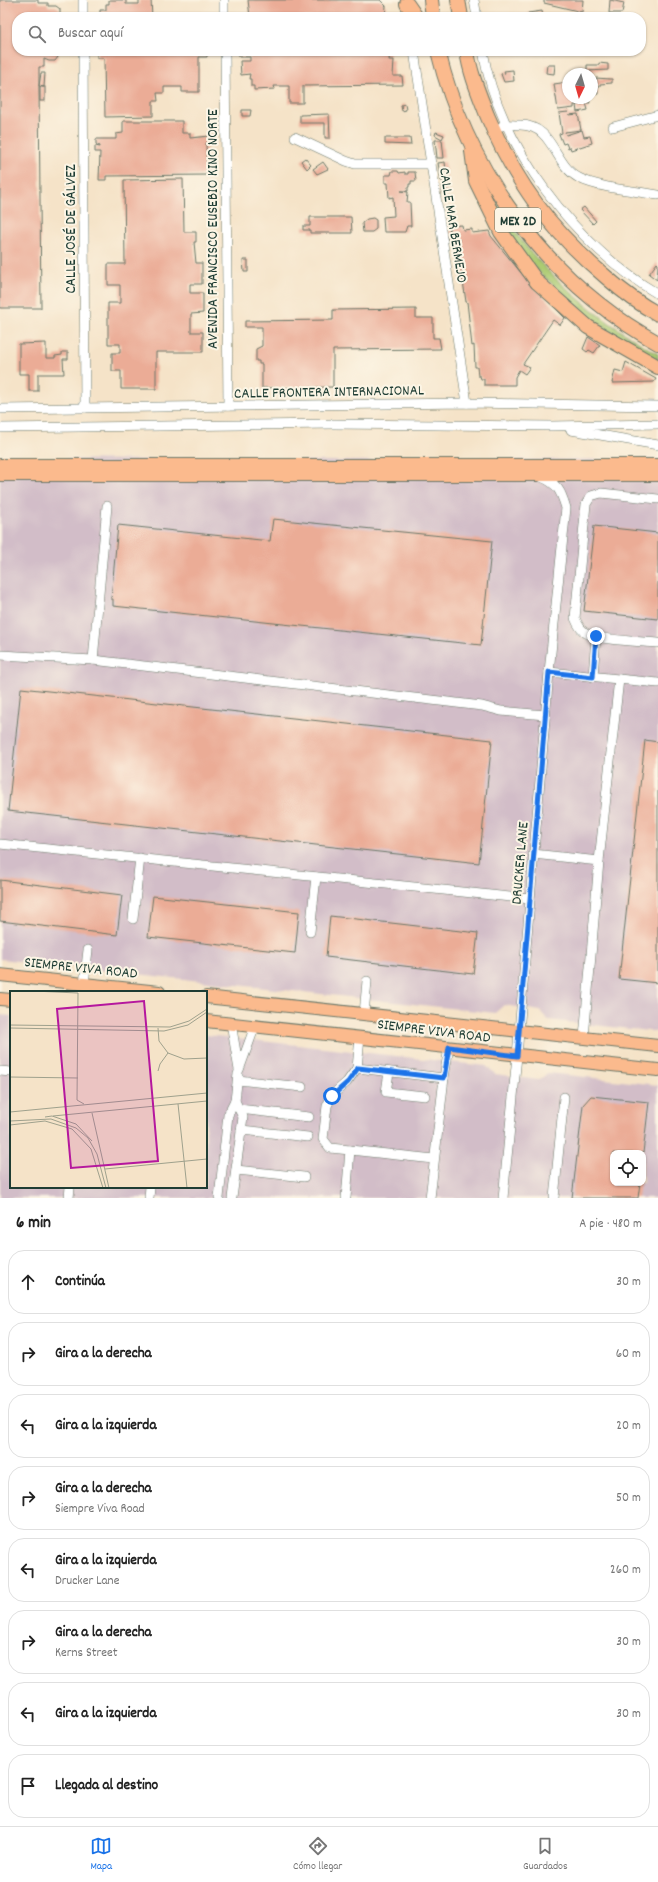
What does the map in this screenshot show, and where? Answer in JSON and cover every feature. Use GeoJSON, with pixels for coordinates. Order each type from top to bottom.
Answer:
{"type":"FeatureCollection","features":[{"type":"Feature","properties":{"kind":"highway"},"geometry":{"type":"LineString","coordinates":[[431,0],[432,12]]}},
{"type":"Feature","properties":{"kind":"highway"},"geometry":{"type":"LineString","coordinates":[[458,0],[460,12]]}},
{"type":"Feature","properties":{"kind":"highway","name":"MEX 2D"},"geometry":{"type":"LineString","coordinates":[[440,56],[450,91],[471,141],[497,188],[538,247],[591,298],[642,334],[658,343]]}},
{"type":"Feature","properties":{"kind":"highway","name":"MEX 2D"},"geometry":{"type":"LineString","coordinates":[[468,56],[476,88],[500,127],[504,152],[519,178],[556,230],[581,256],[621,290],[658,314]]}},
{"type":"Feature","properties":{"kind":"highway"},"geometry":{"type":"LineString","coordinates":[[471,141],[476,181],[501,232],[537,282],[588,327],[658,367]]}},
{"type":"Feature","properties":{"kind":"main road"},"geometry":{"type":"LineString","coordinates":[[0,465],[658,465]]}},
{"type":"Feature","properties":{"kind":"main road"},"geometry":{"type":"LineString","coordinates":[[0,474],[658,475]]}},
{"type":"Feature","properties":{"kind":"main road","name":"SIEMPRE VIVA ROAD"},"geometry":{"type":"LineString","coordinates":[[0,975],[150,991]]}},
{"type":"Feature","properties":{"kind":"main road","name":"SIEMPRE VIVA ROAD"},"geometry":{"type":"LineString","coordinates":[[207,997],[658,1046]]}},
{"type":"Feature","properties":{"kind":"main road"},"geometry":{"type":"LineString","coordinates":[[0,999],[10,1000]]}},
{"type":"Feature","properties":{"kind":"main road","name":"SIEMPRE VIVA ROAD"},"geometry":{"type":"LineString","coordinates":[[207,1021],[449,1047],[517,1056],[658,1070]]}},
{"type":"Feature","properties":{"kind":"street"},"geometry":{"type":"LineString","coordinates":[[83,0],[83,12]]}},
{"type":"Feature","properties":{"kind":"street"},"geometry":{"type":"LineString","coordinates":[[224,0],[224,12]]}},
{"type":"Feature","properties":{"kind":"street"},"geometry":{"type":"LineString","coordinates":[[474,0],[476,12]]}},
{"type":"Feature","properties":{"kind":"street","name":"CALLE JOSÉ DE GÁLVEZ"},"geometry":{"type":"LineString","coordinates":[[83,56],[85,408]]}},
{"type":"Feature","properties":{"kind":"street","name":"AVENIDA FRANCISCO EUSEBIO KINO NORTE"},"geometry":{"type":"LineString","coordinates":[[225,56],[228,406]]}},
{"type":"Feature","properties":{"kind":"street","name":"CALLE MAR BERMEJO"},"geometry":{"type":"LineString","coordinates":[[415,56],[467,403]]}},
{"type":"Feature","properties":{"kind":"street"},"geometry":{"type":"LineString","coordinates":[[483,56],[500,112],[500,127],[532,173],[583,236],[639,283],[658,294]]}},
{"type":"Feature","properties":{"kind":"street"},"geometry":{"type":"LineString","coordinates":[[613,127],[658,115]]}},
{"type":"Feature","properties":{"kind":"street"},"geometry":{"type":"LineString","coordinates":[[500,127],[524,125],[544,133],[562,163],[570,172],[580,178],[592,182],[658,195]]}},
{"type":"Feature","properties":{"kind":"street"},"geometry":{"type":"LineString","coordinates":[[295,137],[346,161],[356,164],[431,164]]}},
{"type":"Feature","properties":{"kind":"street","name":"CALLE FRONTERA INTERNACIONAL"},"geometry":{"type":"LineString","coordinates":[[0,409],[467,403],[658,406]]}},
{"type":"Feature","properties":{"kind":"street"},"geometry":{"type":"LineString","coordinates":[[0,428],[326,424],[552,426],[658,424]]}},
{"type":"Feature","properties":{"kind":"street"},"geometry":{"type":"LineString","coordinates":[[552,426],[658,445]]}},
{"type":"Feature","properties":{"kind":"street","name":"DRUCKER LANE"},"geometry":{"type":"LineString","coordinates":[[503,1198],[517,1056],[545,715],[566,508],[561,493],[552,481],[510,465]]}},
{"type":"Feature","properties":{"kind":"street"},"geometry":{"type":"LineString","coordinates":[[658,500],[601,493],[591,496],[586,504],[575,618],[578,625],[585,633],[596,636],[658,643]]}},
{"type":"Feature","properties":{"kind":"street"},"geometry":{"type":"LineString","coordinates":[[93,660],[107,506]]}},
{"type":"Feature","properties":{"kind":"street"},"geometry":{"type":"LineString","coordinates":[[593,677],[596,636]]}},
{"type":"Feature","properties":{"kind":"street"},"geometry":{"type":"LineString","coordinates":[[0,656],[93,660],[475,705],[501,710],[545,715]]}},
{"type":"Feature","properties":{"kind":"street"},"geometry":{"type":"LineString","coordinates":[[549,672],[658,683]]}},
{"type":"Feature","properties":{"kind":"street"},"geometry":{"type":"LineString","coordinates":[[584,1038],[599,860],[619,679]]}},
{"type":"Feature","properties":{"kind":"street"},"geometry":{"type":"LineString","coordinates":[[0,844],[530,899]]}},
{"type":"Feature","properties":{"kind":"street"},"geometry":{"type":"LineString","coordinates":[[533,854],[599,860]]}},
{"type":"Feature","properties":{"kind":"street"},"geometry":{"type":"LineString","coordinates":[[133,919],[140,858]]}},
{"type":"Feature","properties":{"kind":"street"},"geometry":{"type":"LineString","coordinates":[[310,932],[316,877]]}},
{"type":"Feature","properties":{"kind":"street"},"geometry":{"type":"LineString","coordinates":[[84,984],[88,950]]}},
{"type":"Feature","properties":{"kind":"street"},"geometry":{"type":"LineString","coordinates":[[364,1014],[367,981]]}},
{"type":"Feature","properties":{"kind":"street"},"geometry":{"type":"LineString","coordinates":[[231,1024],[239,1070]]}},
{"type":"Feature","properties":{"kind":"street"},"geometry":{"type":"LineString","coordinates":[[232,1198],[242,1117],[237,1105],[239,1070],[255,1026]]}},
{"type":"Feature","properties":{"kind":"street"},"geometry":{"type":"LineString","coordinates":[[360,1037],[358,1068],[348,1082],[332,1096],[327,1106],[323,1139],[330,1148],[434,1159]]}},
{"type":"Feature","properties":{"kind":"street"},"geometry":{"type":"LineString","coordinates":[[430,1198],[449,1047]]}},
{"type":"Feature","properties":{"kind":"street"},"geometry":{"type":"LineString","coordinates":[[358,1068],[444,1078]]}},
{"type":"Feature","properties":{"kind":"street"},"geometry":{"type":"LineString","coordinates":[[0,1071],[10,1072]]}},
{"type":"Feature","properties":{"kind":"street"},"geometry":{"type":"LineString","coordinates":[[389,1072],[386,1092],[426,1096]]}},
{"type":"Feature","properties":{"kind":"street"},"geometry":{"type":"LineString","coordinates":[[238,1080],[302,1087]]}},
{"type":"Feature","properties":{"kind":"street"},"geometry":{"type":"LineString","coordinates":[[554,1198],[564,1097]]}},
{"type":"Feature","properties":{"kind":"street"},"geometry":{"type":"LineString","coordinates":[[237,1105],[309,1116]]}},
{"type":"Feature","properties":{"kind":"street"},"geometry":{"type":"LineString","coordinates":[[219,1198],[228,1115],[237,1105]]}},
{"type":"Feature","properties":{"kind":"street"},"geometry":{"type":"LineString","coordinates":[[241,1130],[308,1137]]}},
{"type":"Feature","properties":{"kind":"street"},"geometry":{"type":"LineString","coordinates":[[346,1198],[350,1150]]}},
{"type":"Feature","properties":{"kind":"street"},"geometry":{"type":"LineString","coordinates":[[236,1170],[304,1177]]}},
{"type":"Feature","properties":{"kind":"street"},"geometry":{"type":"LineString","coordinates":[[68,1198],[70,1188]]}},
{"type":"Feature","properties":{"kind":"street"},"geometry":{"type":"LineString","coordinates":[[149,1198],[150,1188]]}},
{"type":"Feature","properties":{"kind":"shaded area"},"geometry":{"type":"Polygon","coordinates":[[[0,459],[337,461],[658,459],[658,1032],[548,1020],[540,1011],[504,1005],[495,1013],[0,959],[0,459]]]}},
{"type":"Feature","properties":{"kind":"shaded area"},"geometry":{"type":"Polygon","coordinates":[[[0,1015],[10,1016],[10,1188],[207,1188],[207,1035],[486,1066],[495,1074],[538,1080],[549,1073],[658,1085],[658,1198],[0,1198],[0,1015]]]}},
{"type":"Feature","properties":{"kind":"green space"},"geometry":{"type":"Polygon","coordinates":[[[479,174],[513,229],[532,254],[548,271],[601,317],[658,354],[658,360],[598,324],[542,275],[523,256],[511,239],[479,174]]]}},
{"type":"Feature","properties":{"kind":"building"},"geometry":{"type":"Polygon","coordinates":[[[0,0],[38,0],[38,3],[48,3],[48,6],[56,6],[60,9],[60,12],[12,12],[12,56],[58,56],[55,61],[44,59],[44,67],[39,67],[41,308],[0,308],[0,0]]]}},
{"type":"Feature","properties":{"kind":"building"},"geometry":{"type":"Polygon","coordinates":[[[109,0],[126,0],[126,4],[139,4],[139,0],[151,0],[152,12],[100,12],[100,10],[106,10],[106,4],[109,4],[109,0]]]}},
{"type":"Feature","properties":{"kind":"building"},"geometry":{"type":"Polygon","coordinates":[[[248,0],[380,0],[386,6],[385,12],[249,12],[248,0]]]}},
{"type":"Feature","properties":{"kind":"building"},"geometry":{"type":"Polygon","coordinates":[[[544,0],[583,0],[582,12],[544,3],[544,0]]]}},
{"type":"Feature","properties":{"kind":"building"},"geometry":{"type":"Polygon","coordinates":[[[610,0],[624,3],[622,12],[609,12],[610,0]]]}},
{"type":"Feature","properties":{"kind":"building"},"geometry":{"type":"Polygon","coordinates":[[[97,56],[207,56],[199,57],[199,92],[182,92],[182,87],[164,87],[164,93],[157,93],[158,101],[153,101],[153,116],[105,117],[104,58],[97,58],[97,56]]]}},
{"type":"Feature","properties":{"kind":"building"},"geometry":{"type":"Polygon","coordinates":[[[389,56],[389,60],[394,60],[393,76],[402,76],[403,85],[303,86],[303,103],[289,103],[289,86],[274,86],[275,89],[254,90],[254,86],[251,86],[251,79],[249,79],[250,74],[241,75],[240,61],[250,61],[250,57],[239,57],[389,56]]]}},
{"type":"Feature","properties":{"kind":"building"},"geometry":{"type":"Polygon","coordinates":[[[599,63],[608,64],[608,70],[598,70],[598,68],[587,68],[587,65],[599,65],[599,63]]]}},
{"type":"Feature","properties":{"kind":"building"},"geometry":{"type":"Polygon","coordinates":[[[547,65],[555,65],[554,74],[546,73],[547,65]]]}},
{"type":"Feature","properties":{"kind":"building"},"geometry":{"type":"Polygon","coordinates":[[[513,70],[514,81],[504,82],[501,74],[505,73],[504,71],[513,70]]]}},
{"type":"Feature","properties":{"kind":"building"},"geometry":{"type":"Polygon","coordinates":[[[41,73],[45,73],[44,87],[39,86],[41,73]]]}},
{"type":"Feature","properties":{"kind":"building"},"geometry":{"type":"Polygon","coordinates":[[[598,78],[612,79],[612,83],[600,84],[600,86],[598,86],[598,78]]]}},
{"type":"Feature","properties":{"kind":"building"},"geometry":{"type":"Polygon","coordinates":[[[562,83],[562,104],[577,104],[574,105],[574,108],[558,110],[554,84],[562,83]]]}},
{"type":"Feature","properties":{"kind":"building"},"geometry":{"type":"Polygon","coordinates":[[[40,87],[45,87],[45,101],[40,101],[40,87]]]}},
{"type":"Feature","properties":{"kind":"building"},"geometry":{"type":"Polygon","coordinates":[[[405,104],[406,110],[402,111],[401,105],[405,104]]]}},
{"type":"Feature","properties":{"kind":"building"},"geometry":{"type":"Polygon","coordinates":[[[586,104],[588,110],[577,112],[576,105],[586,104]]]}},
{"type":"Feature","properties":{"kind":"building"},"geometry":{"type":"Polygon","coordinates":[[[242,110],[251,110],[250,116],[242,116],[242,110]]]}},
{"type":"Feature","properties":{"kind":"building"},"geometry":{"type":"Polygon","coordinates":[[[568,112],[569,115],[578,114],[581,130],[565,132],[566,135],[582,130],[584,137],[590,136],[592,143],[571,150],[570,147],[568,148],[566,143],[563,144],[559,134],[562,133],[559,113],[568,112]]]}},
{"type":"Feature","properties":{"kind":"building"},"geometry":{"type":"Polygon","coordinates":[[[329,114],[330,138],[325,138],[325,123],[300,123],[300,115],[329,114]]]}},
{"type":"Feature","properties":{"kind":"building"},"geometry":{"type":"Polygon","coordinates":[[[123,121],[182,121],[182,133],[190,133],[190,138],[210,136],[210,142],[207,142],[206,144],[207,175],[106,176],[106,180],[99,180],[100,152],[95,152],[95,146],[100,146],[96,144],[96,139],[116,139],[116,134],[123,133],[123,121]]]}},
{"type":"Feature","properties":{"kind":"building"},"geometry":{"type":"Polygon","coordinates":[[[436,132],[444,135],[442,139],[435,135],[436,132]]]}},
{"type":"Feature","properties":{"kind":"building"},"geometry":{"type":"Polygon","coordinates":[[[385,138],[410,138],[411,145],[385,144],[385,138]]]}},
{"type":"Feature","properties":{"kind":"building"},"geometry":{"type":"Polygon","coordinates":[[[435,140],[442,140],[444,158],[437,158],[435,140]]]}},
{"type":"Feature","properties":{"kind":"building"},"geometry":{"type":"Polygon","coordinates":[[[305,158],[311,165],[307,169],[301,161],[305,158]]]}},
{"type":"Feature","properties":{"kind":"building"},"geometry":{"type":"Polygon","coordinates":[[[323,162],[328,169],[317,174],[313,169],[323,162]]]}},
{"type":"Feature","properties":{"kind":"building"},"geometry":{"type":"Polygon","coordinates":[[[445,162],[447,180],[441,181],[438,163],[445,162]]]}},
{"type":"Feature","properties":{"kind":"building"},"geometry":{"type":"Polygon","coordinates":[[[392,171],[398,171],[399,173],[405,172],[405,174],[408,174],[408,172],[415,172],[416,181],[411,181],[408,191],[401,191],[408,192],[407,202],[410,202],[411,226],[407,226],[405,232],[384,232],[383,217],[394,216],[393,197],[389,198],[388,183],[385,183],[385,175],[391,175],[392,171]]]}},
{"type":"Feature","properties":{"kind":"building"},"geometry":{"type":"Polygon","coordinates":[[[183,179],[184,232],[196,232],[196,242],[194,242],[196,263],[202,263],[202,284],[190,284],[190,293],[203,293],[203,313],[191,314],[191,332],[203,332],[203,352],[156,352],[156,389],[121,389],[121,371],[112,371],[112,353],[120,353],[120,344],[108,344],[108,303],[120,303],[120,285],[108,285],[108,264],[125,264],[124,180],[183,179]]]}},
{"type":"Feature","properties":{"kind":"building"},"geometry":{"type":"Polygon","coordinates":[[[442,185],[446,185],[447,194],[443,194],[442,185]]]}},
{"type":"Feature","properties":{"kind":"building"},"geometry":{"type":"Polygon","coordinates":[[[584,207],[596,221],[593,224],[580,210],[584,207]]]}},
{"type":"Feature","properties":{"kind":"building"},"geometry":{"type":"Polygon","coordinates":[[[310,217],[351,217],[352,233],[310,233],[310,230],[303,230],[303,226],[310,226],[310,217]]]}},
{"type":"Feature","properties":{"kind":"building"},"geometry":{"type":"Polygon","coordinates":[[[373,218],[376,220],[376,229],[372,232],[363,232],[362,223],[367,219],[373,218]]]}},
{"type":"Feature","properties":{"kind":"building"},"geometry":{"type":"Polygon","coordinates":[[[462,225],[463,230],[472,229],[472,233],[489,231],[491,236],[526,279],[565,318],[560,325],[553,320],[523,364],[530,367],[525,374],[519,370],[515,377],[515,385],[484,385],[484,379],[481,379],[480,376],[478,376],[477,367],[475,367],[474,345],[472,346],[459,239],[448,240],[448,236],[450,235],[449,226],[462,225]]]}},
{"type":"Feature","properties":{"kind":"building"},"geometry":{"type":"Polygon","coordinates":[[[243,260],[248,260],[248,272],[244,272],[243,260]]]}},
{"type":"Feature","properties":{"kind":"building"},"geometry":{"type":"Polygon","coordinates":[[[657,263],[658,264],[657,280],[649,274],[657,263]]]}},
{"type":"Feature","properties":{"kind":"building"},"geometry":{"type":"Polygon","coordinates":[[[416,309],[416,318],[433,318],[433,338],[439,338],[441,349],[333,350],[333,387],[262,388],[262,364],[259,364],[259,361],[256,361],[256,349],[262,346],[262,327],[245,327],[245,321],[333,320],[333,310],[416,309]]]}},
{"type":"Feature","properties":{"kind":"building"},"geometry":{"type":"Polygon","coordinates":[[[588,337],[600,345],[594,353],[589,350],[587,352],[583,349],[588,337]]]}},
{"type":"Feature","properties":{"kind":"building"},"geometry":{"type":"Polygon","coordinates":[[[46,343],[46,358],[55,358],[55,356],[62,355],[62,352],[68,352],[68,359],[63,359],[64,374],[38,374],[38,391],[29,391],[29,374],[19,374],[19,344],[46,343]]]}},
{"type":"Feature","properties":{"kind":"building"},"geometry":{"type":"Polygon","coordinates":[[[626,362],[656,379],[654,382],[612,383],[615,370],[623,372],[626,362]]]}},
{"type":"Feature","properties":{"kind":"building"},"geometry":{"type":"Polygon","coordinates":[[[273,519],[492,541],[481,645],[113,606],[113,599],[111,599],[118,525],[270,541],[273,519]]]}},
{"type":"Feature","properties":{"kind":"building"},"geometry":{"type":"Polygon","coordinates":[[[594,526],[658,533],[658,619],[584,611],[594,526]]]}},
{"type":"Feature","properties":{"kind":"building"},"geometry":{"type":"Polygon","coordinates":[[[21,688],[492,740],[479,863],[8,811],[21,688]]]}},
{"type":"Feature","properties":{"kind":"building"},"geometry":{"type":"Polygon","coordinates":[[[645,740],[658,742],[658,983],[619,979],[645,740]]]}},
{"type":"Feature","properties":{"kind":"building"},"geometry":{"type":"Polygon","coordinates":[[[0,880],[122,895],[117,935],[0,921],[0,880]]]}},
{"type":"Feature","properties":{"kind":"building"},"geometry":{"type":"Polygon","coordinates":[[[153,896],[299,912],[295,953],[148,937],[153,896]]]}},
{"type":"Feature","properties":{"kind":"building"},"geometry":{"type":"Polygon","coordinates":[[[330,916],[478,933],[473,974],[326,957],[330,916]]]}},
{"type":"Feature","properties":{"kind":"building"},"geometry":{"type":"Polygon","coordinates":[[[591,1096],[649,1102],[643,1150],[610,1150],[610,1186],[640,1186],[638,1198],[572,1198],[583,1105],[591,1096]]]}},
{"type":"Feature","properties":{"kind":"route"},"geometry":{"type":"LineString","coordinates":[[332,1096],[348,1082],[358,1068],[444,1078],[449,1047],[517,1056],[549,672],[593,677],[596,636]]}}]}
